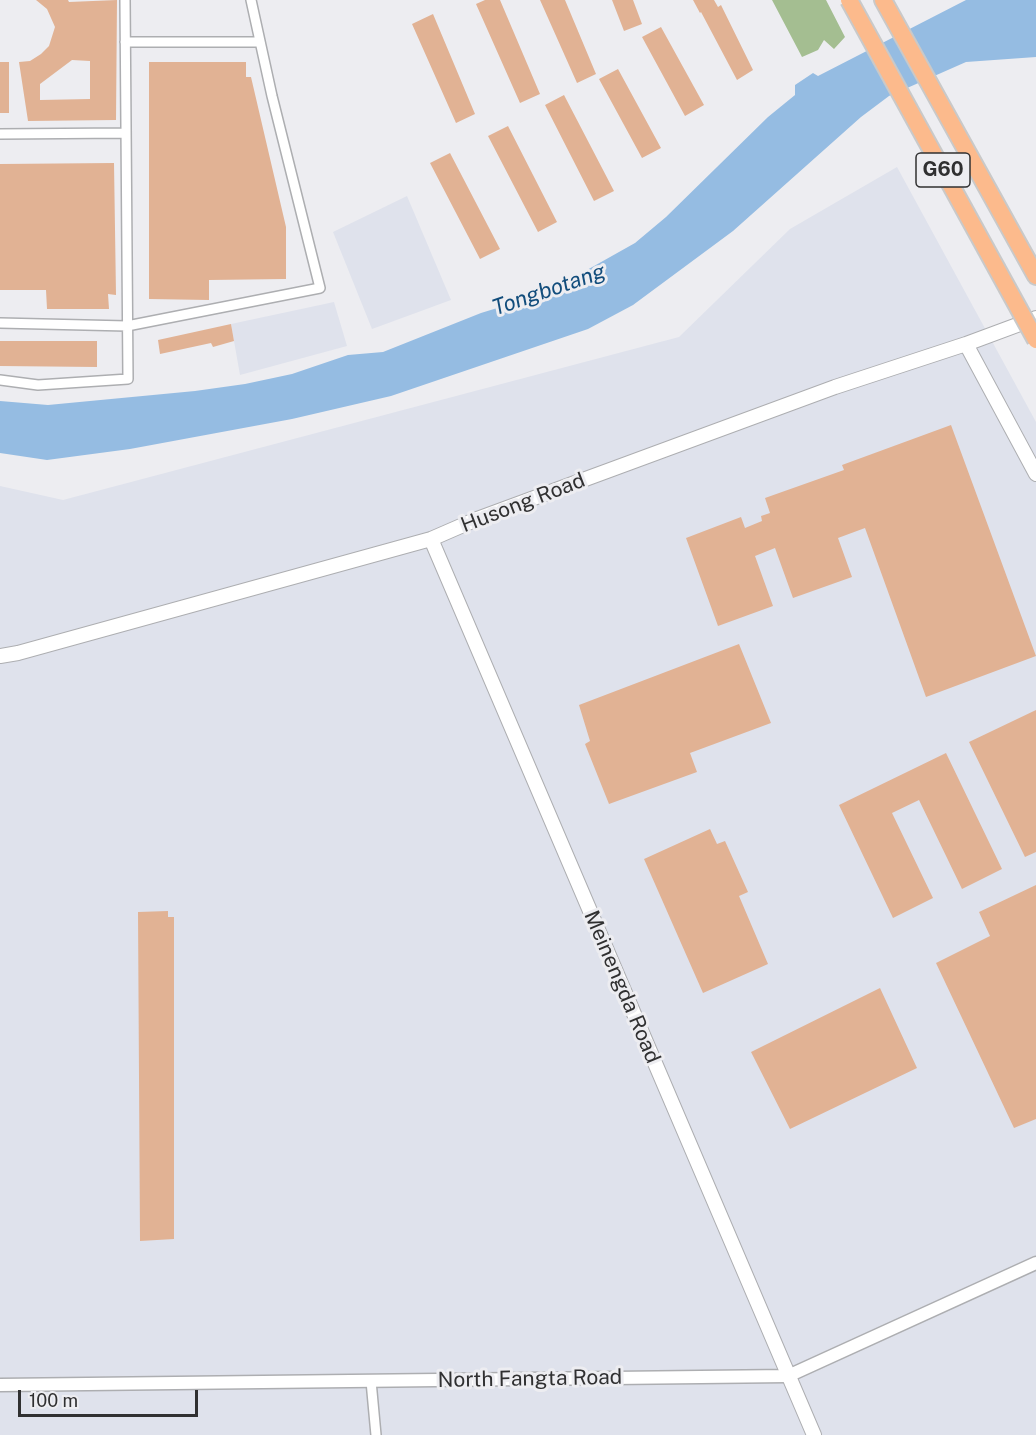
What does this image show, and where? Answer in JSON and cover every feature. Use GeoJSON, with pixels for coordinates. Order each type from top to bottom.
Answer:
{"type":"FeatureCollection","features":[{"type":"Feature","properties":{"kind":"highway","name":"G60"},"geometry":{"type":"LineString","coordinates":[[849,0],[1036,340]]}},
{"type":"Feature","properties":{"kind":"highway","name":"G60"},"geometry":{"type":"LineString","coordinates":[[884,0],[1036,276]]}},
{"type":"Feature","properties":{"kind":"main road","name":"Husong Road"},"geometry":{"type":"LineString","coordinates":[[0,656],[18,653],[430,538],[488,514],[835,387],[966,344],[1036,318]]}},
{"type":"Feature","properties":{"kind":"main road"},"geometry":{"type":"LineString","coordinates":[[966,344],[1036,474]]}},
{"type":"Feature","properties":{"kind":"main road","name":"Meinengda Road"},"geometry":{"type":"LineString","coordinates":[[430,538],[814,1435]]}},
{"type":"Feature","properties":{"kind":"street"},"geometry":{"type":"LineString","coordinates":[[0,380],[39,385],[128,379],[125,0]]}},
{"type":"Feature","properties":{"kind":"street"},"geometry":{"type":"LineString","coordinates":[[0,323],[127,326],[320,288],[251,0]]}},
{"type":"Feature","properties":{"kind":"street"},"geometry":{"type":"LineString","coordinates":[[125,42],[260,42]]}},
{"type":"Feature","properties":{"kind":"street"},"geometry":{"type":"LineString","coordinates":[[0,134],[126,133]]}},
{"type":"Feature","properties":{"kind":"street","name":"North Fangta Road"},"geometry":{"type":"LineString","coordinates":[[0,1384],[788,1376],[1036,1263]]}},
{"type":"Feature","properties":{"kind":"street"},"geometry":{"type":"LineString","coordinates":[[371,1381],[376,1435]]}},
{"type":"Feature","properties":{"kind":"shaded area"},"geometry":{"type":"Polygon","coordinates":[[[897,167],[1036,422],[1036,1435],[0,1435],[0,486],[63,500],[679,337],[790,229],[897,167]]]}},
{"type":"Feature","properties":{"kind":"shaded area"},"geometry":{"type":"Polygon","coordinates":[[[407,196],[451,300],[372,329],[333,232],[407,196]]]}},
{"type":"Feature","properties":{"kind":"shaded area"},"geometry":{"type":"Polygon","coordinates":[[[334,302],[347,346],[240,375],[231,324],[334,302]]]}},
{"type":"Feature","properties":{"kind":"green space"},"geometry":{"type":"Polygon","coordinates":[[[772,0],[826,0],[845,37],[834,49],[824,40],[818,50],[802,57],[772,0]]]}},
{"type":"Feature","properties":{"kind":"water"},"geometry":{"type":"Polygon","coordinates":[[[966,0],[1036,0],[1036,57],[966,62],[889,96],[861,117],[733,231],[633,305],[588,329],[391,396],[292,419],[130,449],[47,460],[0,453],[0,401],[48,405],[245,384],[292,374],[348,355],[383,352],[481,313],[546,293],[635,243],[666,217],[768,117],[795,95],[795,85],[813,73],[818,76],[966,0]]]}},
{"type":"Feature","properties":{"kind":"building"},"geometry":{"type":"Polygon","coordinates":[[[36,0],[68,0],[69,2],[117,0],[116,120],[28,121],[19,62],[30,61],[49,46],[55,27],[47,9],[36,0]],[[72,60],[40,84],[40,100],[90,99],[90,61],[72,60]]]}},
{"type":"Feature","properties":{"kind":"building"},"geometry":{"type":"Polygon","coordinates":[[[485,0],[500,0],[540,94],[520,103],[476,4],[485,0]]]}},
{"type":"Feature","properties":{"kind":"building"},"geometry":{"type":"Polygon","coordinates":[[[540,0],[565,0],[596,74],[577,83],[540,0]]]}},
{"type":"Feature","properties":{"kind":"building"},"geometry":{"type":"Polygon","coordinates":[[[612,0],[633,0],[642,24],[624,31],[612,0]]]}},
{"type":"Feature","properties":{"kind":"building"},"geometry":{"type":"Polygon","coordinates":[[[693,0],[714,0],[718,7],[721,5],[753,70],[737,80],[693,0]]]}},
{"type":"Feature","properties":{"kind":"building"},"geometry":{"type":"Polygon","coordinates":[[[433,14],[475,114],[456,123],[412,24],[433,14]]]}},
{"type":"Feature","properties":{"kind":"building"},"geometry":{"type":"Polygon","coordinates":[[[661,27],[704,105],[685,116],[642,37],[661,27]]]}},
{"type":"Feature","properties":{"kind":"building"},"geometry":{"type":"Polygon","coordinates":[[[0,62],[9,62],[9,113],[0,113],[0,62]]]}},
{"type":"Feature","properties":{"kind":"building"},"geometry":{"type":"Polygon","coordinates":[[[149,62],[246,62],[246,77],[251,77],[286,227],[286,279],[209,280],[209,300],[149,299],[149,62]]]}},
{"type":"Feature","properties":{"kind":"building"},"geometry":{"type":"Polygon","coordinates":[[[618,69],[661,148],[642,158],[599,79],[618,69]]]}},
{"type":"Feature","properties":{"kind":"building"},"geometry":{"type":"Polygon","coordinates":[[[564,95],[614,191],[594,201],[545,105],[564,95]]]}},
{"type":"Feature","properties":{"kind":"building"},"geometry":{"type":"Polygon","coordinates":[[[508,126],[557,222],[538,232],[488,136],[508,126]]]}},
{"type":"Feature","properties":{"kind":"building"},"geometry":{"type":"Polygon","coordinates":[[[450,153],[500,249],[480,259],[430,163],[450,153]]]}},
{"type":"Feature","properties":{"kind":"building"},"geometry":{"type":"Polygon","coordinates":[[[114,163],[116,295],[108,294],[109,309],[47,309],[46,290],[0,290],[0,164],[114,163]]]}},
{"type":"Feature","properties":{"kind":"building"},"geometry":{"type":"Polygon","coordinates":[[[231,324],[234,341],[213,347],[211,343],[160,354],[158,340],[231,324]]]}},
{"type":"Feature","properties":{"kind":"building"},"geometry":{"type":"Polygon","coordinates":[[[0,341],[97,341],[97,367],[0,366],[0,341]]]}},
{"type":"Feature","properties":{"kind":"building"},"geometry":{"type":"Polygon","coordinates":[[[951,425],[1036,656],[926,697],[865,528],[838,538],[852,577],[793,598],[775,548],[755,556],[773,606],[718,626],[686,538],[741,517],[745,528],[762,521],[761,516],[770,513],[765,498],[844,470],[842,465],[951,425]]]}},
{"type":"Feature","properties":{"kind":"building"},"geometry":{"type":"Polygon","coordinates":[[[739,644],[771,723],[690,753],[697,772],[609,804],[585,744],[590,741],[579,705],[739,644]]]}},
{"type":"Feature","properties":{"kind":"building"},"geometry":{"type":"Polygon","coordinates":[[[1036,710],[1036,852],[1025,857],[969,742],[1036,710]]]}},
{"type":"Feature","properties":{"kind":"building"},"geometry":{"type":"Polygon","coordinates":[[[946,753],[1002,869],[962,889],[919,800],[892,813],[933,898],[893,918],[839,805],[946,753]]]}},
{"type":"Feature","properties":{"kind":"building"},"geometry":{"type":"Polygon","coordinates":[[[710,829],[717,844],[725,841],[748,892],[739,896],[768,964],[703,993],[644,859],[710,829]]]}},
{"type":"Feature","properties":{"kind":"building"},"geometry":{"type":"Polygon","coordinates":[[[1036,885],[1036,1119],[1014,1128],[936,963],[990,936],[979,912],[1036,885]]]}},
{"type":"Feature","properties":{"kind":"building"},"geometry":{"type":"Polygon","coordinates":[[[168,911],[168,917],[174,917],[174,1239],[140,1241],[138,912],[168,911]]]}},
{"type":"Feature","properties":{"kind":"building"},"geometry":{"type":"Polygon","coordinates":[[[880,988],[917,1068],[790,1129],[751,1052],[880,988]]]}},
{"type":"Feature","properties":{"kind":"water label","name":"Tongbotang"},"geometry":{"type":"Point","coordinates":[549,290]}}]}
